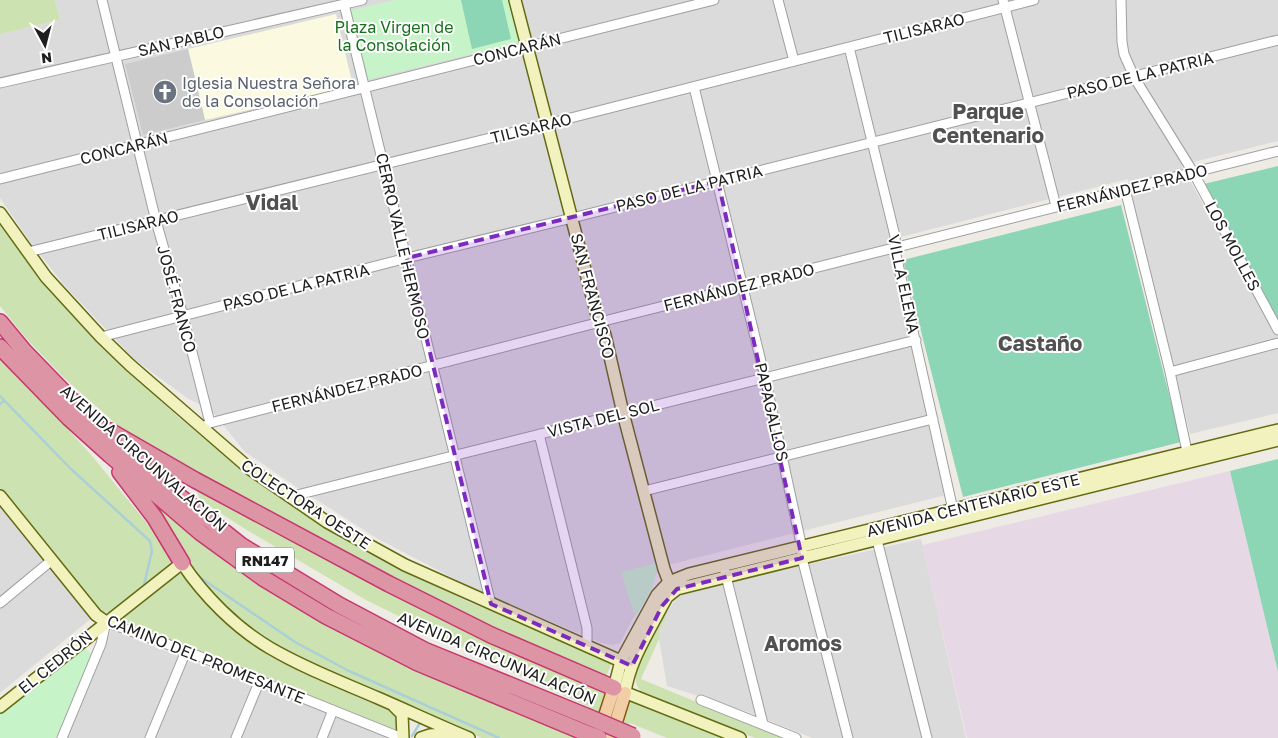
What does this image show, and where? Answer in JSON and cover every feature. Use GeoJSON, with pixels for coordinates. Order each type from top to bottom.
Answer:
{"type":"FeatureCollection","features":[{"type":"Feature","properties":{"kind":"highway","name":"AVENIDA CIRCUNVALACIÓN"},"geometry":{"type":"LineString","coordinates":[[0,322],[24,351],[116,446],[242,546],[339,605],[424,650],[636,737]]}},
{"type":"Feature","properties":{"kind":"highway","name":"AVENIDA CIRCUNVALACIÓN"},"geometry":{"type":"LineString","coordinates":[[0,347],[69,418],[201,533],[263,578],[326,616],[418,663],[598,738]]}},
{"type":"Feature","properties":{"kind":"highway"},"geometry":{"type":"LineString","coordinates":[[84,413],[195,480],[389,584],[491,635],[620,690]]}},
{"type":"Feature","properties":{"kind":"highway"},"geometry":{"type":"LineString","coordinates":[[69,418],[124,476],[155,518],[182,563]]}},
{"type":"Feature","properties":{"kind":"main road"},"geometry":{"type":"LineString","coordinates":[[598,738],[620,690]]}},
{"type":"Feature","properties":{"kind":"main road"},"geometry":{"type":"LineString","coordinates":[[611,738],[620,690]]}},
{"type":"Feature","properties":{"kind":"street","name":"JOSÉ FRANCO"},"geometry":{"type":"LineString","coordinates":[[102,0],[156,221],[183,316],[206,426]]}},
{"type":"Feature","properties":{"kind":"street","name":"SAN PABLO"},"geometry":{"type":"LineString","coordinates":[[0,83],[362,0]]}},
{"type":"Feature","properties":{"kind":"street","name":"SAN FRANCISCO"},"geometry":{"type":"LineString","coordinates":[[515,0],[596,312],[605,335],[623,413],[664,569],[673,586]]}},
{"type":"Feature","properties":{"kind":"street","name":"CONCARÁN"},"geometry":{"type":"LineString","coordinates":[[0,179],[714,0]]}},
{"type":"Feature","properties":{"kind":"street"},"geometry":{"type":"LineString","coordinates":[[778,0],[794,61]]}},
{"type":"Feature","properties":{"kind":"street","name":"TILISARAO"},"geometry":{"type":"LineString","coordinates":[[28,252],[694,87],[1004,4],[1034,0]]}},
{"type":"Feature","properties":{"kind":"street","name":"LOS MOLLES"},"geometry":{"type":"LineString","coordinates":[[1121,0],[1124,54],[1134,76],[1193,172],[1278,330]]}},
{"type":"Feature","properties":{"kind":"street","name":"CERRO VALLE HERMOSO"},"geometry":{"type":"LineString","coordinates":[[344,4],[492,604]]}},
{"type":"Feature","properties":{"kind":"street"},"geometry":{"type":"LineString","coordinates":[[1004,4],[1056,206]]}},
{"type":"Feature","properties":{"kind":"street","name":"PASO DE LA PATRIA"},"geometry":{"type":"LineString","coordinates":[[101,337],[407,258],[1278,40]]}},
{"type":"Feature","properties":{"kind":"street","name":"VILLA ELENA"},"geometry":{"type":"LineString","coordinates":[[849,47],[895,236],[895,248],[953,510],[952,522]]}},
{"type":"Feature","properties":{"kind":"street","name":"PAPAGALLOS"},"geometry":{"type":"LineString","coordinates":[[694,87],[765,378],[802,553],[848,738]]}},
{"type":"Feature","properties":{"kind":"street","name":"FERNÁNDEZ PRADO"},"geometry":{"type":"LineString","coordinates":[[206,426],[600,322],[1278,151]]}},
{"type":"Feature","properties":{"kind":"street"},"geometry":{"type":"LineString","coordinates":[[1125,189],[1170,372],[1188,456]]}},
{"type":"Feature","properties":{"kind":"street","name":"COLECTORA OESTE"},"geometry":{"type":"LineString","coordinates":[[0,213],[46,277],[101,337],[130,365],[206,426],[250,469],[289,497],[360,541],[404,565],[626,664]]}},
{"type":"Feature","properties":{"kind":"street","name":"VISTA DEL SOL"},"geometry":{"type":"LineString","coordinates":[[289,497],[916,340]]}},
{"type":"Feature","properties":{"kind":"street"},"geometry":{"type":"LineString","coordinates":[[1170,372],[1278,343]]}},
{"type":"Feature","properties":{"kind":"street"},"geometry":{"type":"LineString","coordinates":[[644,491],[934,419]]}},
{"type":"Feature","properties":{"kind":"street","name":"AVENIDA CENTENARIO ESTE"},"geometry":{"type":"LineString","coordinates":[[802,553],[877,540],[952,522],[1278,430]]}},
{"type":"Feature","properties":{"kind":"street"},"geometry":{"type":"LineString","coordinates":[[539,434],[587,628],[587,646]]}},
{"type":"Feature","properties":{"kind":"street","name":"AVENIDA CENTENARIO ESTE"},"geometry":{"type":"LineString","coordinates":[[673,586],[689,574],[725,572],[802,553],[953,510],[1188,456],[1278,440]]}},
{"type":"Feature","properties":{"kind":"street","name":"CAMINO DEL PROMESANTE"},"geometry":{"type":"LineString","coordinates":[[1,501],[96,615],[106,622],[186,650],[403,738]]}},
{"type":"Feature","properties":{"kind":"street"},"geometry":{"type":"LineString","coordinates":[[877,540],[926,738]]}},
{"type":"Feature","properties":{"kind":"street"},"geometry":{"type":"LineString","coordinates":[[0,603],[52,560]]}},
{"type":"Feature","properties":{"kind":"street"},"geometry":{"type":"LineString","coordinates":[[182,563],[190,576],[220,608],[269,648],[326,676],[469,738]]}},
{"type":"Feature","properties":{"kind":"street","name":"EL CEDRÓN"},"geometry":{"type":"LineString","coordinates":[[0,707],[182,563]]}},
{"type":"Feature","properties":{"kind":"street"},"geometry":{"type":"LineString","coordinates":[[725,572],[763,724]]}},
{"type":"Feature","properties":{"kind":"street"},"geometry":{"type":"LineString","coordinates":[[673,586],[657,595],[626,664],[620,690],[740,738]]}},
{"type":"Feature","properties":{"kind":"street"},"geometry":{"type":"LineString","coordinates":[[62,738],[101,644],[106,622]]}},
{"type":"Feature","properties":{"kind":"street"},"geometry":{"type":"LineString","coordinates":[[150,738],[186,650]]}},
{"type":"Feature","properties":{"kind":"street"},"geometry":{"type":"LineString","coordinates":[[236,738],[260,680]]}},
{"type":"Feature","properties":{"kind":"street"},"geometry":{"type":"LineString","coordinates":[[701,700],[796,738]]}},
{"type":"Feature","properties":{"kind":"street"},"geometry":{"type":"LineString","coordinates":[[393,705],[402,714],[403,738]]}},
{"type":"Feature","properties":{"kind":"street"},"geometry":{"type":"LineString","coordinates":[[322,738],[333,710]]}},
{"type":"Feature","properties":{"kind":"street"},"geometry":{"type":"LineString","coordinates":[[421,738],[430,735],[457,733]]}},
{"type":"Feature","properties":{"kind":"highlighted area"},"geometry":{"type":"Polygon","coordinates":[[[718,181],[802,558],[677,589],[662,606],[632,666],[491,604],[407,258],[718,181]]]}},
{"type":"Feature","properties":{"kind":"shaded area"},"geometry":{"type":"Polygon","coordinates":[[[55,0],[1278,0],[1278,141],[1181,165],[1278,337],[1278,413],[1190,434],[1128,179],[889,240],[946,495],[660,567],[620,643],[612,645],[601,643],[474,589],[378,539],[295,486],[245,452],[211,410],[187,398],[134,359],[64,285],[31,243],[0,198],[0,34],[60,20],[55,0]]]}},
{"type":"Feature","properties":{"kind":"shaded area"},"geometry":{"type":"Polygon","coordinates":[[[336,14],[353,86],[205,120],[188,49],[336,14]]]}},
{"type":"Feature","properties":{"kind":"shaded area","name":"Iglesia Nuestra Señora de la Consolación"},"geometry":{"type":"Polygon","coordinates":[[[188,49],[205,120],[143,135],[125,64],[188,49]]]}},
{"type":"Feature","properties":{"kind":"shaded area"},"geometry":{"type":"Polygon","coordinates":[[[1230,471],[1278,672],[1278,738],[967,738],[922,545],[1230,471]]]}},
{"type":"Feature","properties":{"kind":"shaded area"},"geometry":{"type":"Polygon","coordinates":[[[0,504],[93,617],[0,693],[0,504]]]}},
{"type":"Feature","properties":{"kind":"shaded area"},"geometry":{"type":"Polygon","coordinates":[[[921,539],[966,738],[812,738],[748,712],[667,686],[657,627],[680,593],[921,539]]]}},
{"type":"Feature","properties":{"kind":"shaded area"},"geometry":{"type":"Polygon","coordinates":[[[111,630],[394,738],[66,738],[111,630]]]}},
{"type":"Feature","properties":{"kind":"green space"},"geometry":{"type":"Polygon","coordinates":[[[0,0],[55,0],[60,20],[0,34],[0,0]]]}},
{"type":"Feature","properties":{"kind":"green space","name":"Plaza Virgen de la Consolación"},"geometry":{"type":"Polygon","coordinates":[[[395,0],[510,0],[521,42],[366,80],[349,11],[395,0]]]}},
{"type":"Feature","properties":{"kind":"green space"},"geometry":{"type":"Polygon","coordinates":[[[461,0],[502,0],[511,39],[472,49],[461,0]]]}},
{"type":"Feature","properties":{"kind":"green space"},"geometry":{"type":"Polygon","coordinates":[[[1278,166],[1278,319],[1204,184],[1278,166]]]}},
{"type":"Feature","properties":{"kind":"green space"},"geometry":{"type":"Polygon","coordinates":[[[1121,205],[1181,442],[963,497],[903,260],[1121,205]]]}},
{"type":"Feature","properties":{"kind":"green space"},"geometry":{"type":"Polygon","coordinates":[[[0,222],[51,291],[115,359],[176,415],[241,469],[308,515],[376,557],[471,603],[612,662],[606,677],[477,621],[230,492],[123,430],[63,377],[25,337],[0,306],[0,222]]]}},
{"type":"Feature","properties":{"kind":"green space"},"geometry":{"type":"Polygon","coordinates":[[[0,354],[93,457],[172,554],[174,562],[171,565],[109,612],[102,613],[98,609],[0,489],[0,354]]]}},
{"type":"Feature","properties":{"kind":"green space"},"geometry":{"type":"Polygon","coordinates":[[[1278,459],[1278,672],[1230,471],[1278,459]]]}},
{"type":"Feature","properties":{"kind":"green space"},"geometry":{"type":"Polygon","coordinates":[[[126,472],[243,571],[582,736],[592,708],[520,676],[366,600],[245,529],[200,500],[197,491],[203,489],[503,649],[604,691],[606,697],[592,738],[482,738],[325,671],[273,645],[218,600],[126,472]]]}},
{"type":"Feature","properties":{"kind":"green space"},"geometry":{"type":"Polygon","coordinates":[[[657,563],[653,585],[635,617],[621,572],[657,563]]]}},
{"type":"Feature","properties":{"kind":"green space"},"geometry":{"type":"Polygon","coordinates":[[[180,574],[186,578],[212,611],[239,635],[271,657],[396,711],[399,728],[393,730],[124,621],[121,616],[173,576],[180,574]]]}},
{"type":"Feature","properties":{"kind":"green space"},"geometry":{"type":"Polygon","coordinates":[[[663,614],[666,617],[659,631],[660,637],[641,679],[783,738],[755,738],[642,693],[637,684],[635,674],[637,664],[646,642],[663,614]]]}},
{"type":"Feature","properties":{"kind":"green space"},"geometry":{"type":"Polygon","coordinates":[[[83,647],[93,655],[56,738],[0,738],[0,714],[83,647]]]}},
{"type":"Feature","properties":{"kind":"green space"},"geometry":{"type":"Polygon","coordinates":[[[635,700],[728,738],[667,738],[630,723],[624,738],[615,738],[626,704],[629,701],[635,700]]]}},
{"type":"Feature","properties":{"kind":"waterway"},"geometry":{"type":"LineString","coordinates":[[0,396],[71,469],[150,541],[152,551],[143,589]]}},
{"type":"Feature","properties":{"kind":"waterway"},"geometry":{"type":"LineString","coordinates":[[0,404],[4,401]]}},
{"type":"Feature","properties":{"kind":"waterway"},"geometry":{"type":"LineString","coordinates":[[198,576],[295,642],[349,671],[499,738]]}},
{"type":"Feature","properties":{"kind":"waterway"},"geometry":{"type":"LineString","coordinates":[[412,736],[420,723]]}},
{"type":"Feature","properties":{"kind":"place","name":"Iglesia Nuestra Señora de la Consolación"},"geometry":{"type":"Point","coordinates":[165,92]}},
{"type":"Feature","properties":{"kind":"district","name":"Parque Centenario"},"geometry":{"type":"Point","coordinates":[988,123]}},
{"type":"Feature","properties":{"kind":"district","name":"Vidal"},"geometry":{"type":"Point","coordinates":[272,202]}},
{"type":"Feature","properties":{"kind":"district","name":"Castaño"},"geometry":{"type":"Point","coordinates":[1040,343]}},
{"type":"Feature","properties":{"kind":"district","name":"Aromos"},"geometry":{"type":"Point","coordinates":[803,643]}}]}
